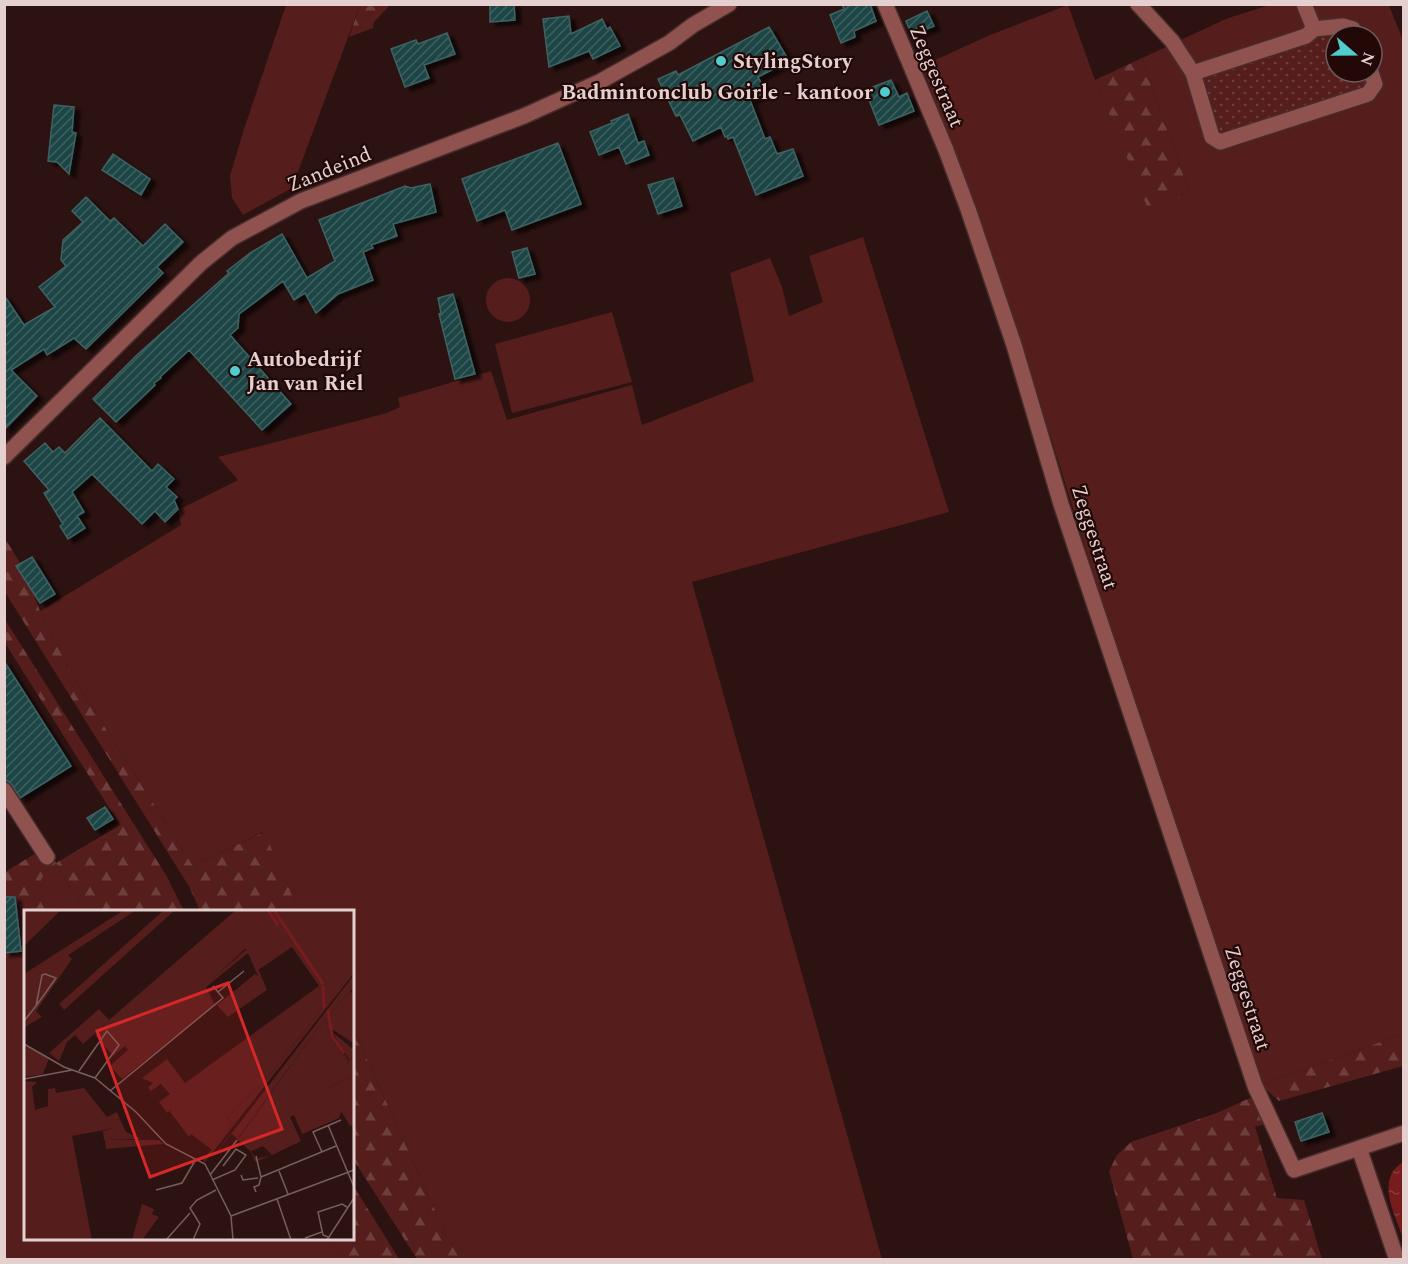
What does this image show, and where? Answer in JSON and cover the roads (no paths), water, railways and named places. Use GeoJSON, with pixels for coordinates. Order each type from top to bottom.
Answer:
{"type":"FeatureCollection","features":[{"type":"Feature","properties":{"kind":"street","name":"Zandeind"},"geometry":{"type":"LineString","coordinates":[[8,448],[201,263],[232,238],[301,201],[555,103],[599,82],[669,43],[729,4]]}},
{"type":"Feature","properties":{"kind":"street","name":"Zeggestraat"},"geometry":{"type":"LineString","coordinates":[[885,4],[968,209],[1014,345],[1065,515],[1255,1086],[1294,1170],[1359,1148]]}},
{"type":"Feature","properties":{"kind":"street"},"geometry":{"type":"LineString","coordinates":[[1138,4],[1172,41],[1193,73],[1212,137],[1220,142],[1368,94],[1375,84]]}},
{"type":"Feature","properties":{"kind":"street"},"geometry":{"type":"LineString","coordinates":[[1304,4],[1314,29]]}},
{"type":"Feature","properties":{"kind":"street"},"geometry":{"type":"LineString","coordinates":[[1193,73],[1306,36],[1314,29],[1324,28]]}},
{"type":"Feature","properties":{"kind":"street"},"geometry":{"type":"LineString","coordinates":[[4,790],[47,857]]}},
{"type":"Feature","properties":{"kind":"street"},"geometry":{"type":"LineString","coordinates":[[1397,1260],[1359,1148],[1404,1133]]}},
{"type":"Feature","properties":{"kind":"water"},"geometry":{"type":"Polygon","coordinates":[[[1403,1162],[1403,1238],[1392,1208],[1389,1187],[1390,1178],[1395,1169],[1403,1162]]]}},
{"type":"Feature","properties":{"kind":"place","name":"StylingStory"},"geometry":{"type":"Point","coordinates":[721,61]}},
{"type":"Feature","properties":{"kind":"place","name":"Badmintonclub Goirle - kantoor"},"geometry":{"type":"Point","coordinates":[885,92]}},
{"type":"Feature","properties":{"kind":"place","name":"Autobedrijf Jan van Riel"},"geometry":{"type":"Point","coordinates":[235,371]}}]}
